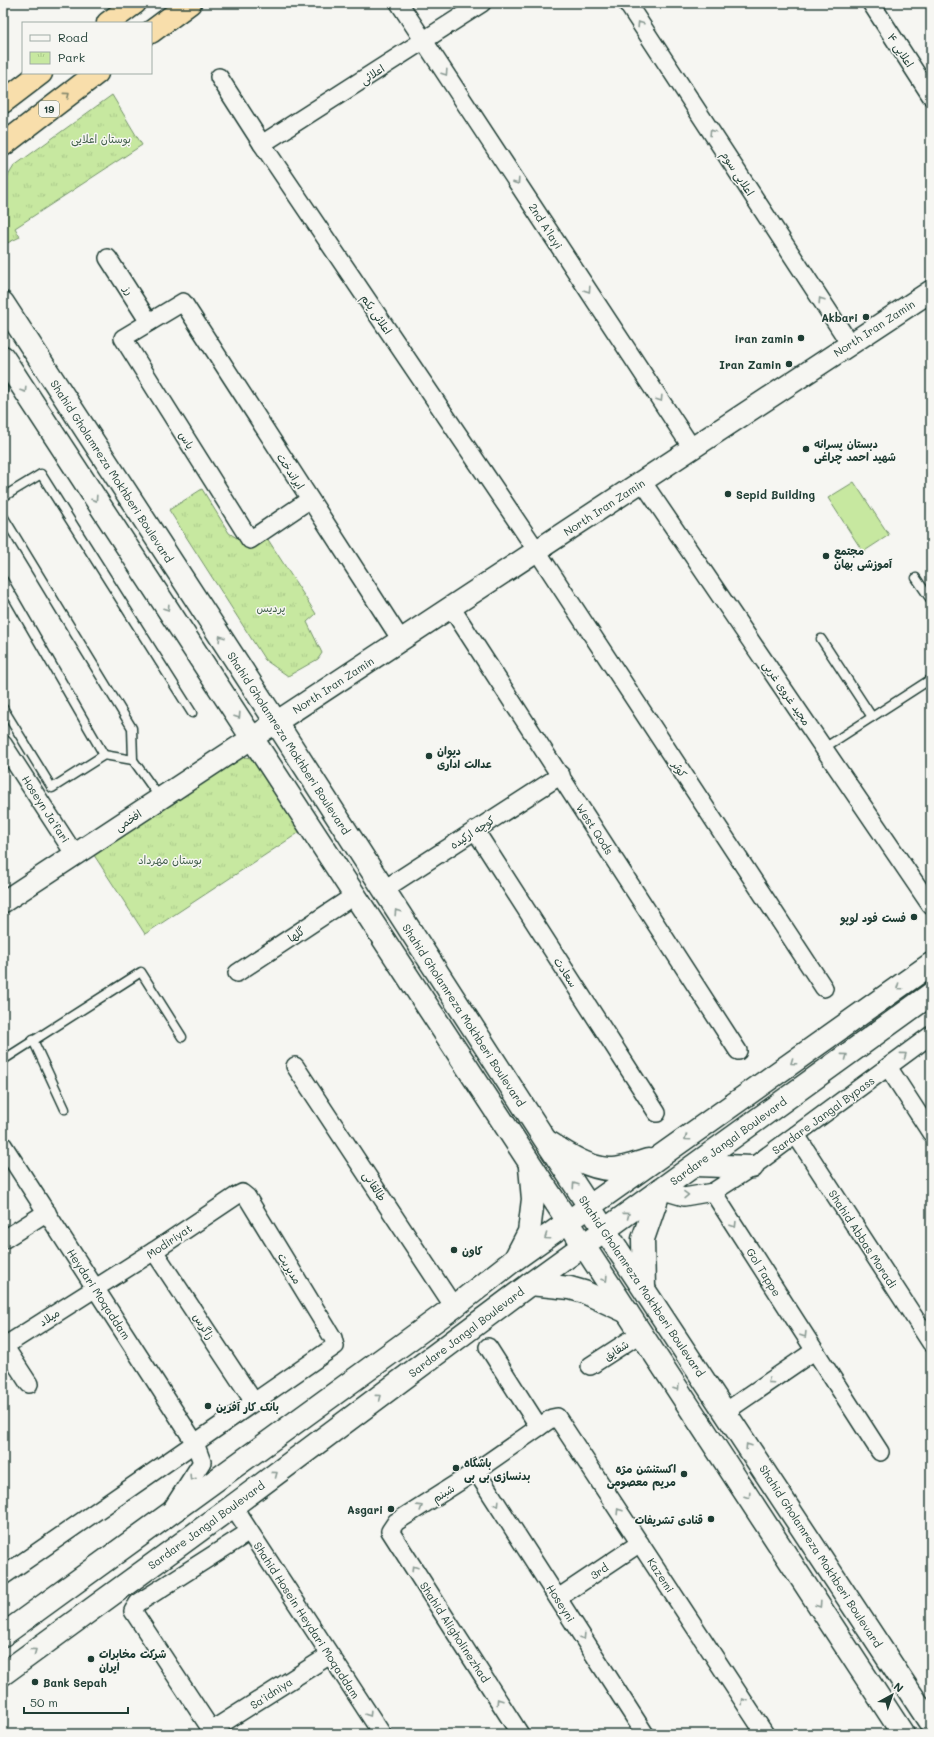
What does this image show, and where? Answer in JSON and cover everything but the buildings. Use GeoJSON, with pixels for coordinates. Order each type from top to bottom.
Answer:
{"type":"FeatureCollection","features":[{"type":"Feature","properties":{"kind":"highway"},"geometry":{"type":"LineString","coordinates":[[109,22],[135,3]]}},
{"type":"Feature","properties":{"kind":"highway"},"geometry":{"type":"LineString","coordinates":[[152,31],[190,3]]}},
{"type":"Feature","properties":{"kind":"highway"},"geometry":{"type":"LineString","coordinates":[[3,90],[32,74]]}},
{"type":"Feature","properties":{"kind":"highway"},"geometry":{"type":"LineString","coordinates":[[3,102],[40,74]]}},
{"type":"Feature","properties":{"kind":"highway","name":"19"},"geometry":{"type":"LineString","coordinates":[[3,145],[96,74]]}},
{"type":"Feature","properties":{"kind":"highway"},"geometry":{"type":"LineString","coordinates":[[3,157],[23,129]]}},
{"type":"Feature","properties":{"kind":"main road","name":"Shahid Gholamreza Mokhberi Boulevard"},"geometry":{"type":"LineString","coordinates":[[3,303],[276,722],[544,1138],[931,1724]]}},
{"type":"Feature","properties":{"kind":"main road"},"geometry":{"type":"LineString","coordinates":[[3,357],[903,1734]]}},
{"type":"Feature","properties":{"kind":"main road"},"geometry":{"type":"LineString","coordinates":[[3,1635],[454,1307],[514,1260],[931,964]]}},
{"type":"Feature","properties":{"kind":"main road","name":"Sardare Jangal Boulevard"},"geometry":{"type":"LineString","coordinates":[[3,1674],[233,1506],[530,1284],[931,994]]}},
{"type":"Feature","properties":{"kind":"main road"},"geometry":{"type":"LineString","coordinates":[[544,1138],[567,1154],[587,1163],[610,1169],[659,1158]]}},
{"type":"Feature","properties":{"kind":"main road"},"geometry":{"type":"LineString","coordinates":[[514,1260],[529,1232],[534,1199],[530,1164]]}},
{"type":"Feature","properties":{"kind":"main road"},"geometry":{"type":"LineString","coordinates":[[696,1165],[752,1167]]}},
{"type":"Feature","properties":{"kind":"main road"},"geometry":{"type":"LineString","coordinates":[[644,1288],[643,1239],[660,1190]]}},
{"type":"Feature","properties":{"kind":"main road"},"geometry":{"type":"LineString","coordinates":[[530,1284],[570,1288],[584,1292],[627,1312]]}},
{"type":"Feature","properties":{"kind":"street","name":"2nd A'layi"},"geometry":{"type":"LineString","coordinates":[[399,3],[692,448]]}},
{"type":"Feature","properties":{"kind":"street","name":"اعلائی"},"geometry":{"type":"LineString","coordinates":[[262,144],[482,3]]}},
{"type":"Feature","properties":{"kind":"street","name":"اعلایی سوم"},"geometry":{"type":"LineString","coordinates":[[627,3],[850,344]]}},
{"type":"Feature","properties":{"kind":"street","name":"اعلایی ۴"},"geometry":{"type":"LineString","coordinates":[[870,3],[931,96]]}},
{"type":"Feature","properties":{"kind":"street","name":"اعلائی یکم"},"geometry":{"type":"LineString","coordinates":[[219,77],[262,144],[537,551]]}},
{"type":"Feature","properties":{"kind":"street","name":"رز"},"geometry":{"type":"LineString","coordinates":[[108,258],[149,322]]}},
{"type":"Feature","properties":{"kind":"street","name":"North Iran Zamin"},"geometry":{"type":"LineString","coordinates":[[252,738],[931,291]]}},
{"type":"Feature","properties":{"kind":"street","name":"یاس"},"geometry":{"type":"LineString","coordinates":[[183,302],[123,338],[250,540],[309,500]]}},
{"type":"Feature","properties":{"kind":"street","name":"ایراندخت"},"geometry":{"type":"LineString","coordinates":[[183,302],[309,500],[401,640]]}},
{"type":"Feature","properties":{"kind":"street","name":"مجید غروی غربی"},"geometry":{"type":"LineString","coordinates":[[642,482],[931,906]]}},
{"type":"Feature","properties":{"kind":"street","name":"کوثر"},"geometry":{"type":"LineString","coordinates":[[537,551],[824,988]]}},
{"type":"Feature","properties":{"kind":"street","name":"West Qods"},"geometry":{"type":"LineString","coordinates":[[451,607],[738,1051]]}},
{"type":"Feature","properties":{"kind":"street","name":"افخمی"},"geometry":{"type":"LineString","coordinates":[[3,902],[252,738]]}},
{"type":"Feature","properties":{"kind":"street","name":"Hoseyn Ja'fari"},"geometry":{"type":"LineString","coordinates":[[3,744],[75,855]]}},
{"type":"Feature","properties":{"kind":"street","name":"کوچه ارکیده"},"geometry":{"type":"LineString","coordinates":[[383,890],[561,775]]}},
{"type":"Feature","properties":{"kind":"street","name":"سعادت"},"geometry":{"type":"LineString","coordinates":[[474,830],[657,1113]]}},
{"type":"Feature","properties":{"kind":"street","name":"گلها"},"geometry":{"type":"LineString","coordinates":[[237,973],[355,895]]}},
{"type":"Feature","properties":{"kind":"street","name":"Sardare Jangal Bypass"},"geometry":{"type":"LineString","coordinates":[[713,1192],[752,1167],[931,1035]]}},
{"type":"Feature","properties":{"kind":"street","name":"طالقانی"},"geometry":{"type":"LineString","coordinates":[[295,1066],[454,1307]]}},
{"type":"Feature","properties":{"kind":"street"},"geometry":{"type":"LineString","coordinates":[[888,1067],[931,1134]]}},
{"type":"Feature","properties":{"kind":"street","name":"Shahid Abbas Moradi"},"geometry":{"type":"LineString","coordinates":[[796,1135],[931,1343]]}},
{"type":"Feature","properties":{"kind":"street","name":"Heydari Moqaddam"},"geometry":{"type":"LineString","coordinates":[[3,1145],[195,1443],[202,1462],[166,1516]]}},
{"type":"Feature","properties":{"kind":"street"},"geometry":{"type":"LineString","coordinates":[[660,1190],[684,1196],[713,1192]]}},
{"type":"Feature","properties":{"kind":"street","name":"Gol Tappe"},"geometry":{"type":"LineString","coordinates":[[713,1192],[880,1452]]}},
{"type":"Feature","properties":{"kind":"street","name":"مدیریت"},"geometry":{"type":"LineString","coordinates":[[154,1251],[236,1196],[242,1193],[246,1197],[329,1332],[335,1346],[254,1402]]}},
{"type":"Feature","properties":{"kind":"street"},"geometry":{"type":"LineString","coordinates":[[3,1240],[47,1212]]}},
{"type":"Feature","properties":{"kind":"street","name":"Modiriyat"},"geometry":{"type":"LineString","coordinates":[[95,1287],[154,1251]]}},
{"type":"Feature","properties":{"kind":"street","name":"زاگرس"},"geometry":{"type":"LineString","coordinates":[[154,1251],[254,1402]]}},
{"type":"Feature","properties":{"kind":"street","name":"میلاد"},"geometry":{"type":"LineString","coordinates":[[4,1346],[95,1287]]}},
{"type":"Feature","properties":{"kind":"street","name":"شقایق"},"geometry":{"type":"LineString","coordinates":[[590,1366],[641,1333]]}},
{"type":"Feature","properties":{"kind":"street"},"geometry":{"type":"LineString","coordinates":[[4,1346],[29,1384]]}},
{"type":"Feature","properties":{"kind":"street"},"geometry":{"type":"LineString","coordinates":[[488,1347],[539,1427]]}},
{"type":"Feature","properties":{"kind":"street"},"geometry":{"type":"LineString","coordinates":[[725,1412],[814,1351]]}},
{"type":"Feature","properties":{"kind":"street"},"geometry":{"type":"LineString","coordinates":[[3,1576],[254,1402]]}},
{"type":"Feature","properties":{"kind":"street","name":"شبنم"},"geometry":{"type":"LineString","coordinates":[[390,1530],[396,1522],[476,1471],[552,1418],[557,1417]]}},
{"type":"Feature","properties":{"kind":"street","name":"Kazemi"},"geometry":{"type":"LineString","coordinates":[[557,1417],[765,1734]]}},
{"type":"Feature","properties":{"kind":"street","name":"Hoseyni"},"geometry":{"type":"LineString","coordinates":[[476,1471],[645,1734]]}},
{"type":"Feature","properties":{"kind":"street","name":"Shahid Hosein Heydari Moqaddam"},"geometry":{"type":"LineString","coordinates":[[233,1506],[382,1734]]}},
{"type":"Feature","properties":{"kind":"street","name":"Shahid Aligholinezhad"},"geometry":{"type":"LineString","coordinates":[[390,1530],[520,1734]]}},
{"type":"Feature","properties":{"kind":"street","name":"Sa'idniya"},"geometry":{"type":"LineString","coordinates":[[249,1532],[138,1603],[133,1611],[213,1732],[330,1655]]}},
{"type":"Feature","properties":{"kind":"street","name":"3rd"},"geometry":{"type":"LineString","coordinates":[[558,1598],[640,1543]]}},
{"type":"Feature","properties":{"kind":"lane"},"geometry":{"type":"LineString","coordinates":[[3,497],[41,474],[192,713]]}},
{"type":"Feature","properties":{"kind":"lane"},"geometry":{"type":"LineString","coordinates":[[3,516],[132,728],[133,760],[160,799]]}},
{"type":"Feature","properties":{"kind":"lane"},"geometry":{"type":"LineString","coordinates":[[916,578],[931,600]]}},
{"type":"Feature","properties":{"kind":"lane"},"geometry":{"type":"LineString","coordinates":[[3,580],[104,755]]}},
{"type":"Feature","properties":{"kind":"lane"},"geometry":{"type":"LineString","coordinates":[[821,638],[872,717]]}},
{"type":"Feature","properties":{"kind":"lane"},"geometry":{"type":"LineString","coordinates":[[824,748],[931,679]]}},
{"type":"Feature","properties":{"kind":"lane"},"geometry":{"type":"LineString","coordinates":[[3,708],[52,788],[104,755],[133,760]]}},
{"type":"Feature","properties":{"kind":"lane"},"geometry":{"type":"LineString","coordinates":[[3,1060],[141,972],[182,1037]]}},
{"type":"Feature","properties":{"kind":"lane"},"geometry":{"type":"LineString","coordinates":[[33,1040],[65,1109]]}},
{"type":"Feature","properties":{"kind":"green space","name":"بوستان اعلایی"},"geometry":{"type":"Polygon","coordinates":[[[112,95],[142,145],[15,228],[20,237],[3,245],[3,184],[14,166],[112,95]]]}},
{"type":"Feature","properties":{"kind":"green space"},"geometry":{"type":"Polygon","coordinates":[[[854,482],[889,535],[863,552],[828,498],[854,482]]]}},
{"type":"Feature","properties":{"kind":"green space","name":"پردیس"},"geometry":{"type":"Polygon","coordinates":[[[202,489],[229,533],[251,547],[267,538],[316,614],[307,622],[322,653],[318,659],[288,676],[265,660],[169,510],[202,489]]]}},
{"type":"Feature","properties":{"kind":"green space","name":"بوستان مهرداد"},"geometry":{"type":"Polygon","coordinates":[[[239,756],[251,758],[300,832],[145,934],[92,852],[239,756]]]}},
{"type":"Feature","properties":{"kind":"place","name":"Akbari"},"geometry":{"type":"Point","coordinates":[866,317]}},
{"type":"Feature","properties":{"kind":"place","name":"iran zamin"},"geometry":{"type":"Point","coordinates":[801,338]}},
{"type":"Feature","properties":{"kind":"place","name":"Iran Zamin"},"geometry":{"type":"Point","coordinates":[789,364]}},
{"type":"Feature","properties":{"kind":"place","name":"دبستان پسرانه شهید احمد چراغی"},"geometry":{"type":"Point","coordinates":[806,449]}},
{"type":"Feature","properties":{"kind":"place","name":"Sepid Building"},"geometry":{"type":"Point","coordinates":[728,494]}},
{"type":"Feature","properties":{"kind":"place","name":"مجتمع آموزشی بهان"},"geometry":{"type":"Point","coordinates":[826,556]}},
{"type":"Feature","properties":{"kind":"place","name":"دیوان عدالت اداری"},"geometry":{"type":"Point","coordinates":[429,756]}},
{"type":"Feature","properties":{"kind":"place","name":"فست فود لوپو"},"geometry":{"type":"Point","coordinates":[914,917]}},
{"type":"Feature","properties":{"kind":"place","name":"کاون"},"geometry":{"type":"Point","coordinates":[454,1250]}},
{"type":"Feature","properties":{"kind":"place","name":"بانک کار آفرین"},"geometry":{"type":"Point","coordinates":[208,1406]}},
{"type":"Feature","properties":{"kind":"place","name":"باشگاه بدنسازی بی بی"},"geometry":{"type":"Point","coordinates":[456,1468]}},
{"type":"Feature","properties":{"kind":"place","name":"اکستنشن مژه مریم معصومی"},"geometry":{"type":"Point","coordinates":[684,1474]}},
{"type":"Feature","properties":{"kind":"place","name":"Asgari"},"geometry":{"type":"Point","coordinates":[391,1509]}},
{"type":"Feature","properties":{"kind":"place","name":"قنادی تشریفات"},"geometry":{"type":"Point","coordinates":[711,1519]}},
{"type":"Feature","properties":{"kind":"place","name":"شرکت مخابرات ایران"},"geometry":{"type":"Point","coordinates":[91,1659]}},
{"type":"Feature","properties":{"kind":"place","name":"Bank Sepah"},"geometry":{"type":"Point","coordinates":[35,1682]}}]}
